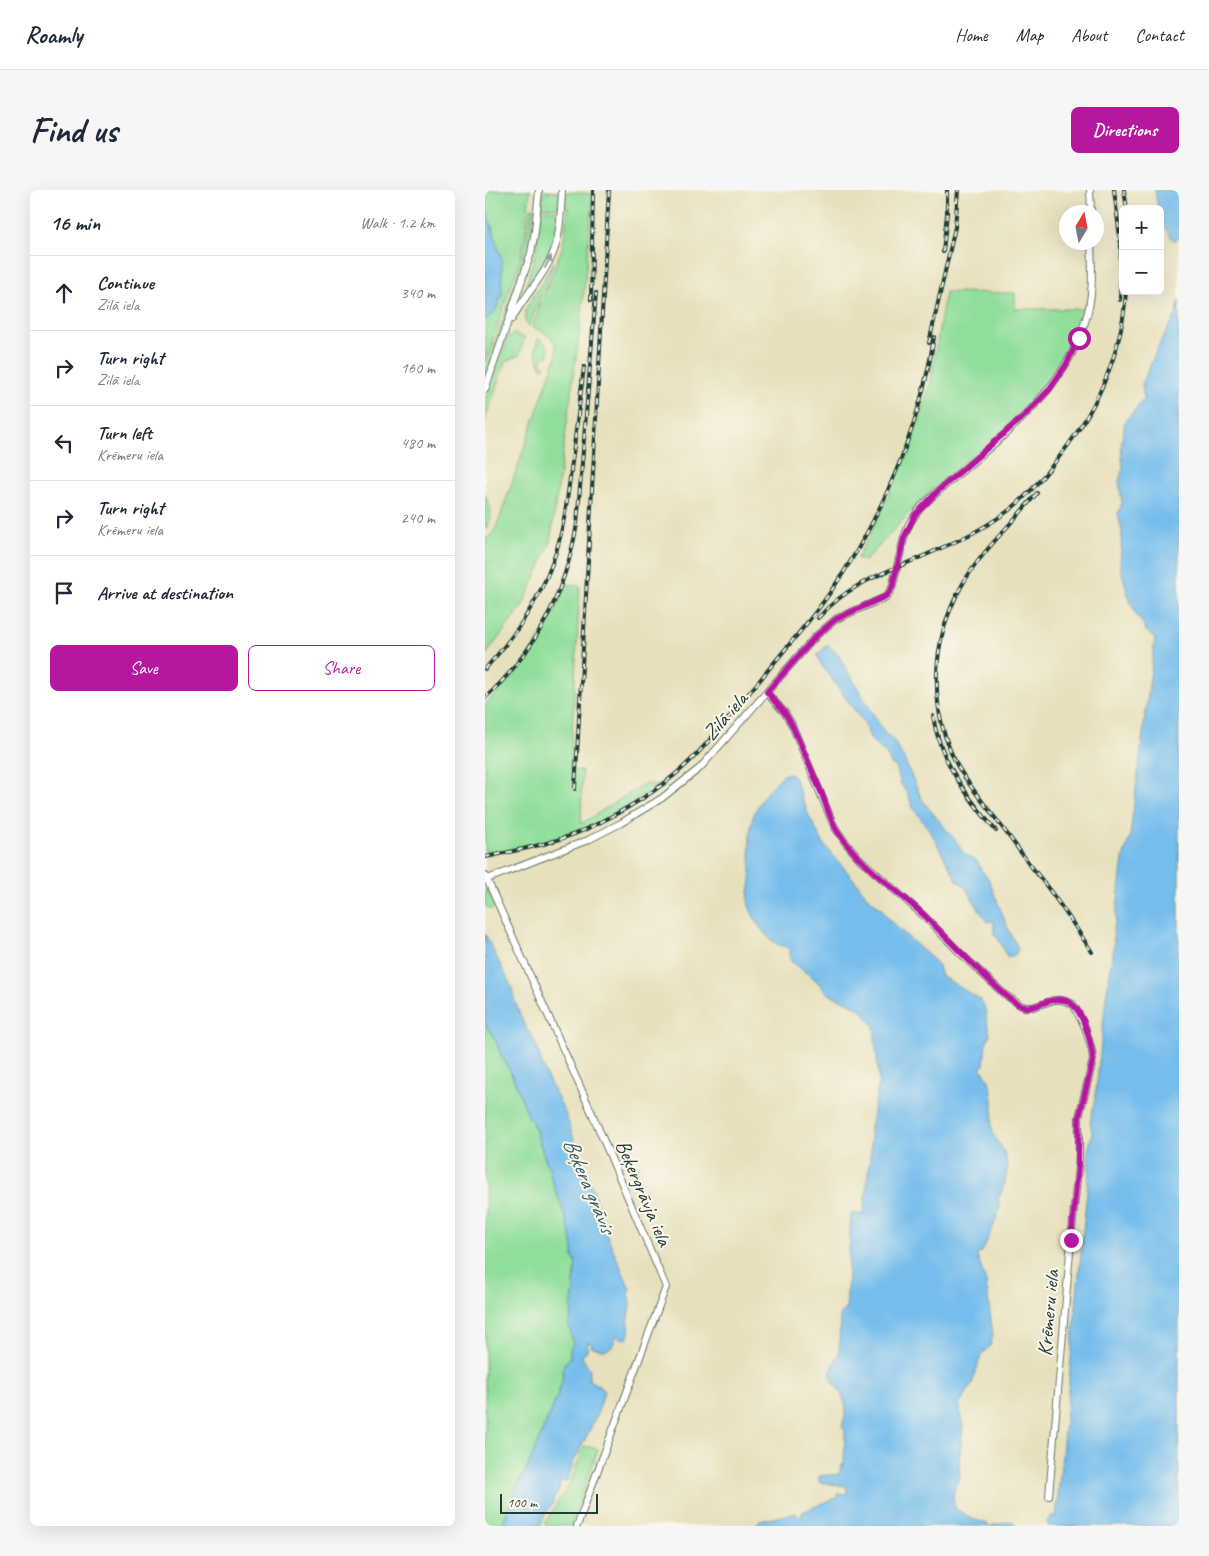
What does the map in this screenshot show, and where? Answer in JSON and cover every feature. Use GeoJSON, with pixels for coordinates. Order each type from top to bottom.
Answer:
{"type":"FeatureCollection","features":[{"type":"Feature","properties":{"kind":"street"},"geometry":{"type":"LineString","coordinates":[[485,390],[531,252],[539,190]]}},
{"type":"Feature","properties":{"kind":"street"},"geometry":{"type":"LineString","coordinates":[[507,326],[518,307],[529,295],[551,257],[559,229],[562,190]]}},
{"type":"Feature","properties":{"kind":"street"},"geometry":{"type":"LineString","coordinates":[[1090,190],[1091,205]]}},
{"type":"Feature","properties":{"kind":"street","name":"Zilā iela"},"geometry":{"type":"LineString","coordinates":[[486,878],[580,843],[645,810],[700,768],[816,636],[836,619],[886,596],[892,588],[909,524],[921,507],[1023,417],[1049,390],[1066,365],[1086,320],[1092,282],[1091,250]]}},
{"type":"Feature","properties":{"kind":"street","name":"Krēmeru iela"},"geometry":{"type":"LineString","coordinates":[[767,692],[785,713],[792,725],[834,826],[861,860],[925,917],[960,954],[1004,994],[1025,1008],[1054,1000],[1068,1002],[1077,1009],[1085,1027],[1093,1060],[1079,1117],[1076,1198],[1049,1496]]}},
{"type":"Feature","properties":{"kind":"street","name":"Beķergrāvja iela"},"geometry":{"type":"LineString","coordinates":[[486,878],[591,1111],[666,1287],[577,1526]]}},
{"type":"Feature","properties":{"kind":"green space"},"geometry":{"type":"Polygon","coordinates":[[[485,190],[530,190],[526,230],[520,259],[485,362],[485,320],[495,312],[502,294],[494,231],[488,216],[485,190]]]}},
{"type":"Feature","properties":{"kind":"green space"},"geometry":{"type":"Polygon","coordinates":[[[543,191],[559,192],[558,208],[542,207],[543,191]]]}},
{"type":"Feature","properties":{"kind":"green space"},"geometry":{"type":"Polygon","coordinates":[[[567,192],[593,194],[581,322],[550,544],[522,607],[485,656],[485,539],[492,534],[498,523],[556,357],[555,345],[550,337],[532,327],[563,245],[568,208],[565,208],[567,192]]]}},
{"type":"Feature","properties":{"kind":"green space"},"geometry":{"type":"Polygon","coordinates":[[[531,208],[534,208],[522,274],[485,379],[485,368],[519,270],[531,208]]]}},
{"type":"Feature","properties":{"kind":"green space"},"geometry":{"type":"Polygon","coordinates":[[[541,209],[558,211],[555,233],[549,254],[522,298],[536,251],[541,209]]]}},
{"type":"Feature","properties":{"kind":"green space"},"geometry":{"type":"Polygon","coordinates":[[[554,262],[529,326],[525,321],[525,310],[554,262]]]}},
{"type":"Feature","properties":{"kind":"green space"},"geometry":{"type":"Polygon","coordinates":[[[945,292],[1015,293],[1015,309],[1084,309],[1075,338],[1061,364],[1044,388],[1002,431],[924,497],[865,561],[857,558],[871,533],[906,457],[930,386],[945,292]]]}},
{"type":"Feature","properties":{"kind":"green space"},"geometry":{"type":"Polygon","coordinates":[[[514,334],[525,338],[519,355],[505,362],[485,420],[485,400],[507,340],[509,336],[514,334]]]}},
{"type":"Feature","properties":{"kind":"green space"},"geometry":{"type":"Polygon","coordinates":[[[538,339],[545,343],[548,351],[548,357],[544,356],[541,364],[545,366],[543,368],[541,367],[535,351],[538,339]]]}},
{"type":"Feature","properties":{"kind":"green space"},"geometry":{"type":"Polygon","coordinates":[[[485,495],[491,517],[485,529],[485,495]]]}},
{"type":"Feature","properties":{"kind":"green space"},"geometry":{"type":"Polygon","coordinates":[[[566,584],[580,586],[570,770],[582,771],[581,824],[644,784],[660,784],[613,814],[584,829],[542,843],[485,855],[485,704],[511,678],[533,649],[543,634],[566,584]]]}},
{"type":"Feature","properties":{"kind":"green space"},"geometry":{"type":"Polygon","coordinates":[[[485,890],[491,895],[496,904],[493,908],[490,909],[485,906],[485,890]]]}},
{"type":"Feature","properties":{"kind":"green space"},"geometry":{"type":"Polygon","coordinates":[[[485,1023],[496,1041],[535,1128],[569,1228],[573,1258],[576,1262],[570,1328],[573,1345],[570,1357],[563,1371],[557,1397],[524,1475],[517,1484],[502,1526],[485,1526],[485,1023]]]}},
{"type":"Feature","properties":{"kind":"green space"},"geometry":{"type":"Polygon","coordinates":[[[584,1446],[598,1449],[571,1526],[549,1526],[544,1524],[570,1483],[584,1446]]]}},
{"type":"Feature","properties":{"kind":"water"},"geometry":{"type":"Polygon","coordinates":[[[1155,190],[1179,190],[1179,238],[1176,240],[1173,240],[1164,225],[1164,205],[1157,205],[1155,190]]]}},
{"type":"Feature","properties":{"kind":"water"},"geometry":{"type":"Polygon","coordinates":[[[485,198],[488,216],[502,260],[502,294],[495,312],[485,320],[485,198]]]}},
{"type":"Feature","properties":{"kind":"water"},"geometry":{"type":"Polygon","coordinates":[[[1179,300],[1179,1526],[1048,1526],[1047,1522],[1051,1516],[1056,1517],[1089,1168],[1088,1152],[1092,1132],[1090,1122],[1095,1100],[1106,997],[1114,947],[1113,927],[1115,924],[1123,859],[1130,836],[1155,638],[1145,630],[1144,625],[1136,615],[1128,595],[1120,565],[1122,532],[1118,513],[1122,503],[1119,481],[1123,468],[1121,447],[1125,422],[1144,399],[1142,384],[1160,343],[1176,315],[1179,300]]]}},
{"type":"Feature","properties":{"kind":"water"},"geometry":{"type":"Polygon","coordinates":[[[827,645],[837,653],[885,734],[892,738],[922,799],[957,842],[963,853],[977,861],[981,870],[988,878],[1016,944],[1018,950],[1015,955],[1007,957],[994,934],[994,921],[987,922],[965,887],[957,880],[930,831],[913,808],[901,784],[896,767],[891,764],[886,754],[871,740],[864,723],[822,666],[817,655],[827,645]]]}},
{"type":"Feature","properties":{"kind":"water"},"geometry":{"type":"Polygon","coordinates":[[[785,774],[791,774],[794,777],[809,816],[825,846],[866,896],[881,908],[890,921],[937,963],[941,976],[981,1000],[987,1012],[986,1018],[990,1034],[986,1043],[984,1065],[980,1068],[987,1076],[991,1087],[993,1105],[992,1129],[1005,1154],[1007,1167],[1003,1187],[998,1199],[1000,1206],[996,1220],[982,1252],[978,1253],[977,1256],[986,1282],[993,1335],[990,1346],[981,1355],[971,1387],[959,1404],[963,1423],[959,1461],[960,1478],[955,1486],[953,1498],[956,1509],[972,1519],[986,1523],[989,1526],[754,1526],[759,1521],[796,1513],[798,1516],[802,1516],[802,1512],[839,1498],[837,1494],[847,1494],[847,1487],[819,1482],[819,1476],[839,1474],[841,1465],[844,1465],[845,1430],[842,1427],[846,1411],[845,1403],[841,1393],[831,1379],[830,1373],[839,1353],[840,1314],[842,1311],[846,1311],[851,1214],[864,1214],[871,1147],[870,1128],[879,1082],[874,1026],[862,1010],[828,994],[817,981],[791,961],[789,955],[791,952],[785,946],[779,945],[767,936],[757,922],[748,901],[751,878],[750,840],[753,817],[766,793],[785,774]]]}},
{"type":"Feature","properties":{"kind":"water","name":"Beķera grāvis"},"geometry":{"type":"Polygon","coordinates":[[[485,934],[513,990],[514,999],[523,1022],[535,1042],[545,1073],[566,1115],[586,1176],[593,1188],[601,1221],[630,1289],[631,1306],[628,1338],[621,1339],[617,1335],[612,1347],[605,1350],[591,1347],[592,1344],[588,1342],[587,1351],[582,1355],[590,1369],[589,1380],[604,1391],[597,1414],[567,1481],[560,1482],[559,1491],[540,1526],[502,1526],[502,1524],[557,1397],[562,1381],[564,1363],[570,1357],[570,1349],[573,1345],[568,1326],[571,1315],[576,1262],[573,1258],[569,1228],[535,1128],[496,1041],[485,1023],[485,934]]]}},
{"type":"Feature","properties":{"kind":"water"},"geometry":{"type":"Polygon","coordinates":[[[1012,1521],[1016,1526],[989,1526],[1012,1521]]]}},
{"type":"Feature","properties":{"kind":"railway"},"geometry":{"type":"LineString","coordinates":[[591,300],[593,190]]}},
{"type":"Feature","properties":{"kind":"railway"},"geometry":{"type":"LineString","coordinates":[[575,789],[609,190]]}},
{"type":"Feature","properties":{"kind":"railway"},"geometry":{"type":"LineString","coordinates":[[943,252],[947,190]]}},
{"type":"Feature","properties":{"kind":"railway"},"geometry":{"type":"LineString","coordinates":[[929,343],[955,227],[958,190]]}},
{"type":"Feature","properties":{"kind":"railway"},"geometry":{"type":"LineString","coordinates":[[1114,190],[1121,246],[1120,300]]}},
{"type":"Feature","properties":{"kind":"railway"},"geometry":{"type":"LineString","coordinates":[[1124,190],[1126,205]]}},
{"type":"Feature","properties":{"kind":"railway"},"geometry":{"type":"LineString","coordinates":[[485,698],[520,660],[534,640],[556,597],[572,549],[577,524],[596,293]]}},
{"type":"Feature","properties":{"kind":"railway"},"geometry":{"type":"LineString","coordinates":[[818,618],[832,604],[860,584],[986,526],[1012,508],[1033,489],[1080,428],[1103,385],[1119,339],[1126,295]]}},
{"type":"Feature","properties":{"kind":"railway"},"geometry":{"type":"LineString","coordinates":[[485,857],[528,848],[570,836],[636,803],[672,777],[694,757],[719,729],[821,605],[866,535],[882,503],[909,438],[928,371],[934,337]]}},
{"type":"Feature","properties":{"kind":"railway"},"geometry":{"type":"LineString","coordinates":[[485,669],[527,615],[536,600],[556,552],[566,508],[584,367]]}},
{"type":"Feature","properties":{"kind":"railway"},"geometry":{"type":"LineString","coordinates":[[1037,493],[978,561],[961,587],[951,608],[939,652],[938,698],[941,721],[948,743],[961,772],[1052,894],[1092,952]]}},
{"type":"Feature","properties":{"kind":"railway"},"geometry":{"type":"LineString","coordinates":[[933,716],[942,748],[956,778],[996,831]]}},
{"type":"Feature","properties":{"kind":"route"},"geometry":{"type":"LineString","coordinates":[[1071,1240],[1079,1157],[1079,1117],[1093,1060],[1085,1027],[1077,1009],[1073,1004],[1062,1000],[1054,1000],[1025,1008],[1004,994],[978,968],[960,954],[891,885],[861,860],[834,826],[792,725],[785,713],[767,692],[816,636],[836,619],[886,596],[892,588],[904,538],[909,524],[915,515],[939,490],[1023,417],[1049,390],[1066,365],[1079,338]]}}]}
